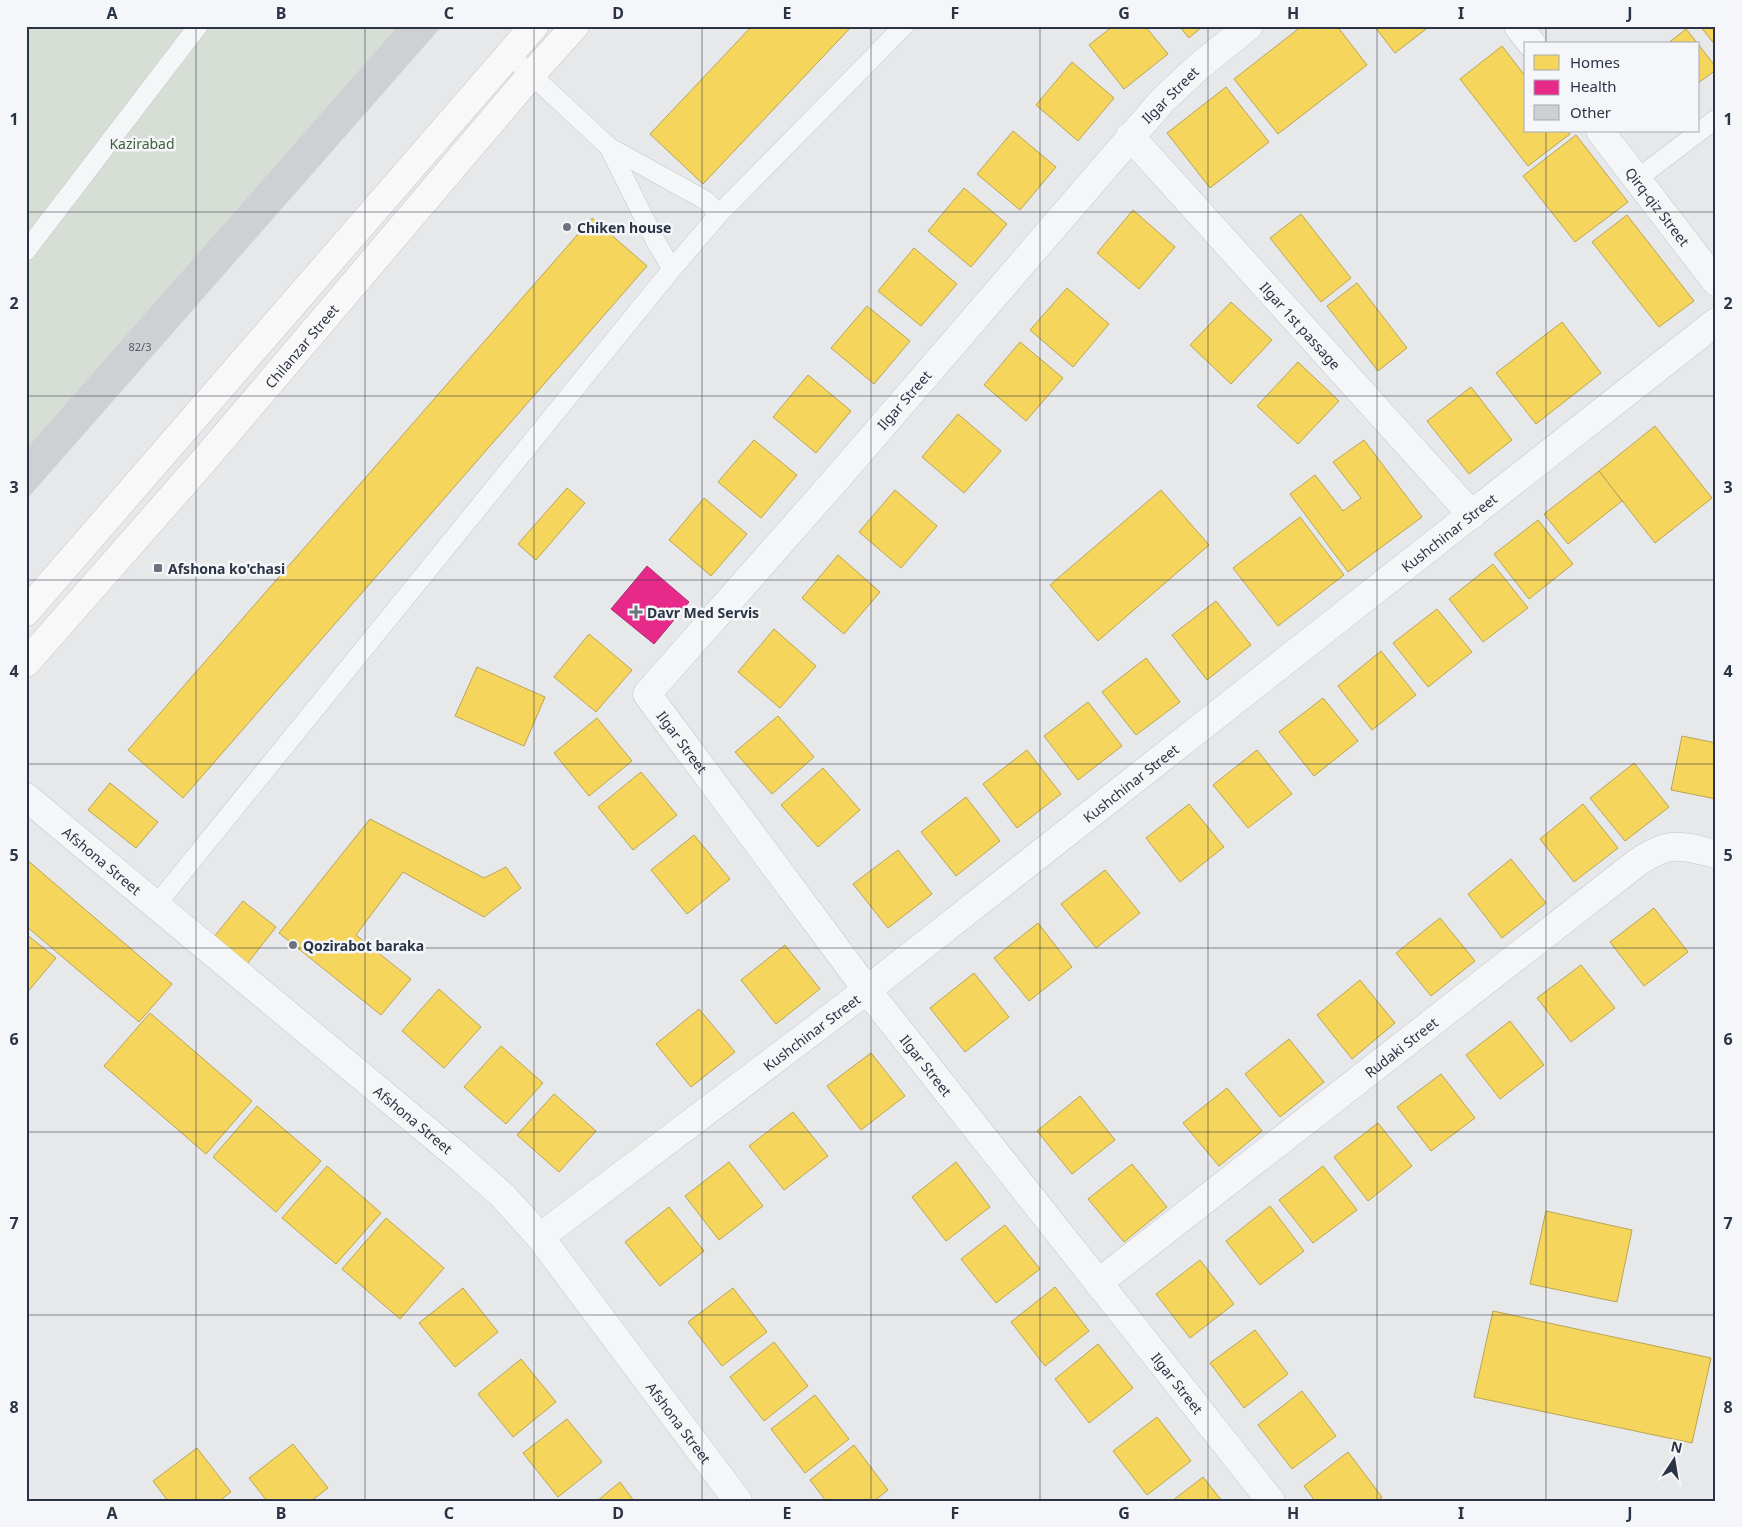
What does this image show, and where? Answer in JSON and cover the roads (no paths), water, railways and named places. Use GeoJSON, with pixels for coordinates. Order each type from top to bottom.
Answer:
{"type":"FeatureCollection","features":[{"type":"Feature","properties":{"kind":"main road"},"geometry":{"type":"LineString","coordinates":[[26,612],[534,26]]}},
{"type":"Feature","properties":{"kind":"main road","name":"Chilanzar Street"},"geometry":{"type":"LineString","coordinates":[[26,663],[194,472],[575,26]]}},
{"type":"Feature","properties":{"kind":"street","name":"Ilgar Street"},"geometry":{"type":"LineString","coordinates":[[1249,26],[1197,68],[1162,101],[1130,136],[833,482],[647,694],[867,990],[1271,1501]]}},
{"type":"Feature","properties":{"kind":"street"},"geometry":{"type":"LineString","coordinates":[[1518,26],[1530,42]]}},
{"type":"Feature","properties":{"kind":"street","name":"Qirq-qiz Street"},"geometry":{"type":"LineString","coordinates":[[1601,132],[1716,282]]}},
{"type":"Feature","properties":{"kind":"street","name":"Ilgar 1st passage"},"geometry":{"type":"LineString","coordinates":[[1130,136],[1472,515]]}},
{"type":"Feature","properties":{"kind":"street","name":"Kushchinar Street"},"geometry":{"type":"LineString","coordinates":[[540,1237],[867,990],[1716,322]]}},
{"type":"Feature","properties":{"kind":"street","name":"Afshona Street"},"geometry":{"type":"LineString","coordinates":[[26,798],[460,1158],[503,1196],[540,1237],[738,1501]]}},
{"type":"Feature","properties":{"kind":"street","name":"Rudaki Street"},"geometry":{"type":"LineString","coordinates":[[1098,1283],[1638,862],[1653,852],[1670,846],[1687,847],[1716,854]]}},
{"type":"Feature","properties":{"kind":"lane"},"geometry":{"type":"LineString","coordinates":[[26,251],[198,26]]}},
{"type":"Feature","properties":{"kind":"lane"},"geometry":{"type":"LineString","coordinates":[[156,905],[672,269],[719,214],[904,26]]}},
{"type":"Feature","properties":{"kind":"lane"},"geometry":{"type":"LineString","coordinates":[[509,54],[609,147],[704,200],[719,214]]}},
{"type":"Feature","properties":{"kind":"lane"},"geometry":{"type":"LineString","coordinates":[[1700,130],[1716,118]]}},
{"type":"Feature","properties":{"kind":"lane"},"geometry":{"type":"LineString","coordinates":[[1637,179],[1698,132]]}},
{"type":"Feature","properties":{"kind":"lane"},"geometry":{"type":"LineString","coordinates":[[609,147],[655,240],[672,269]]}},
{"type":"Feature","properties":{"kind":"place","name":"Chiken house"},"geometry":{"type":"Point","coordinates":[567,227]}},
{"type":"Feature","properties":{"kind":"place","name":"Afshona ko'chasi"},"geometry":{"type":"Point","coordinates":[158,568]}},
{"type":"Feature","properties":{"kind":"place","name":"Davr Med Servis"},"geometry":{"type":"Point","coordinates":[636,612]}},
{"type":"Feature","properties":{"kind":"place","name":"Qozirabot baraka"},"geometry":{"type":"Point","coordinates":[293,945]}},
{"type":"Feature","properties":{"kind":"park label","name":"Kazirabad"},"geometry":{"type":"Point","coordinates":[142,143]}}]}
